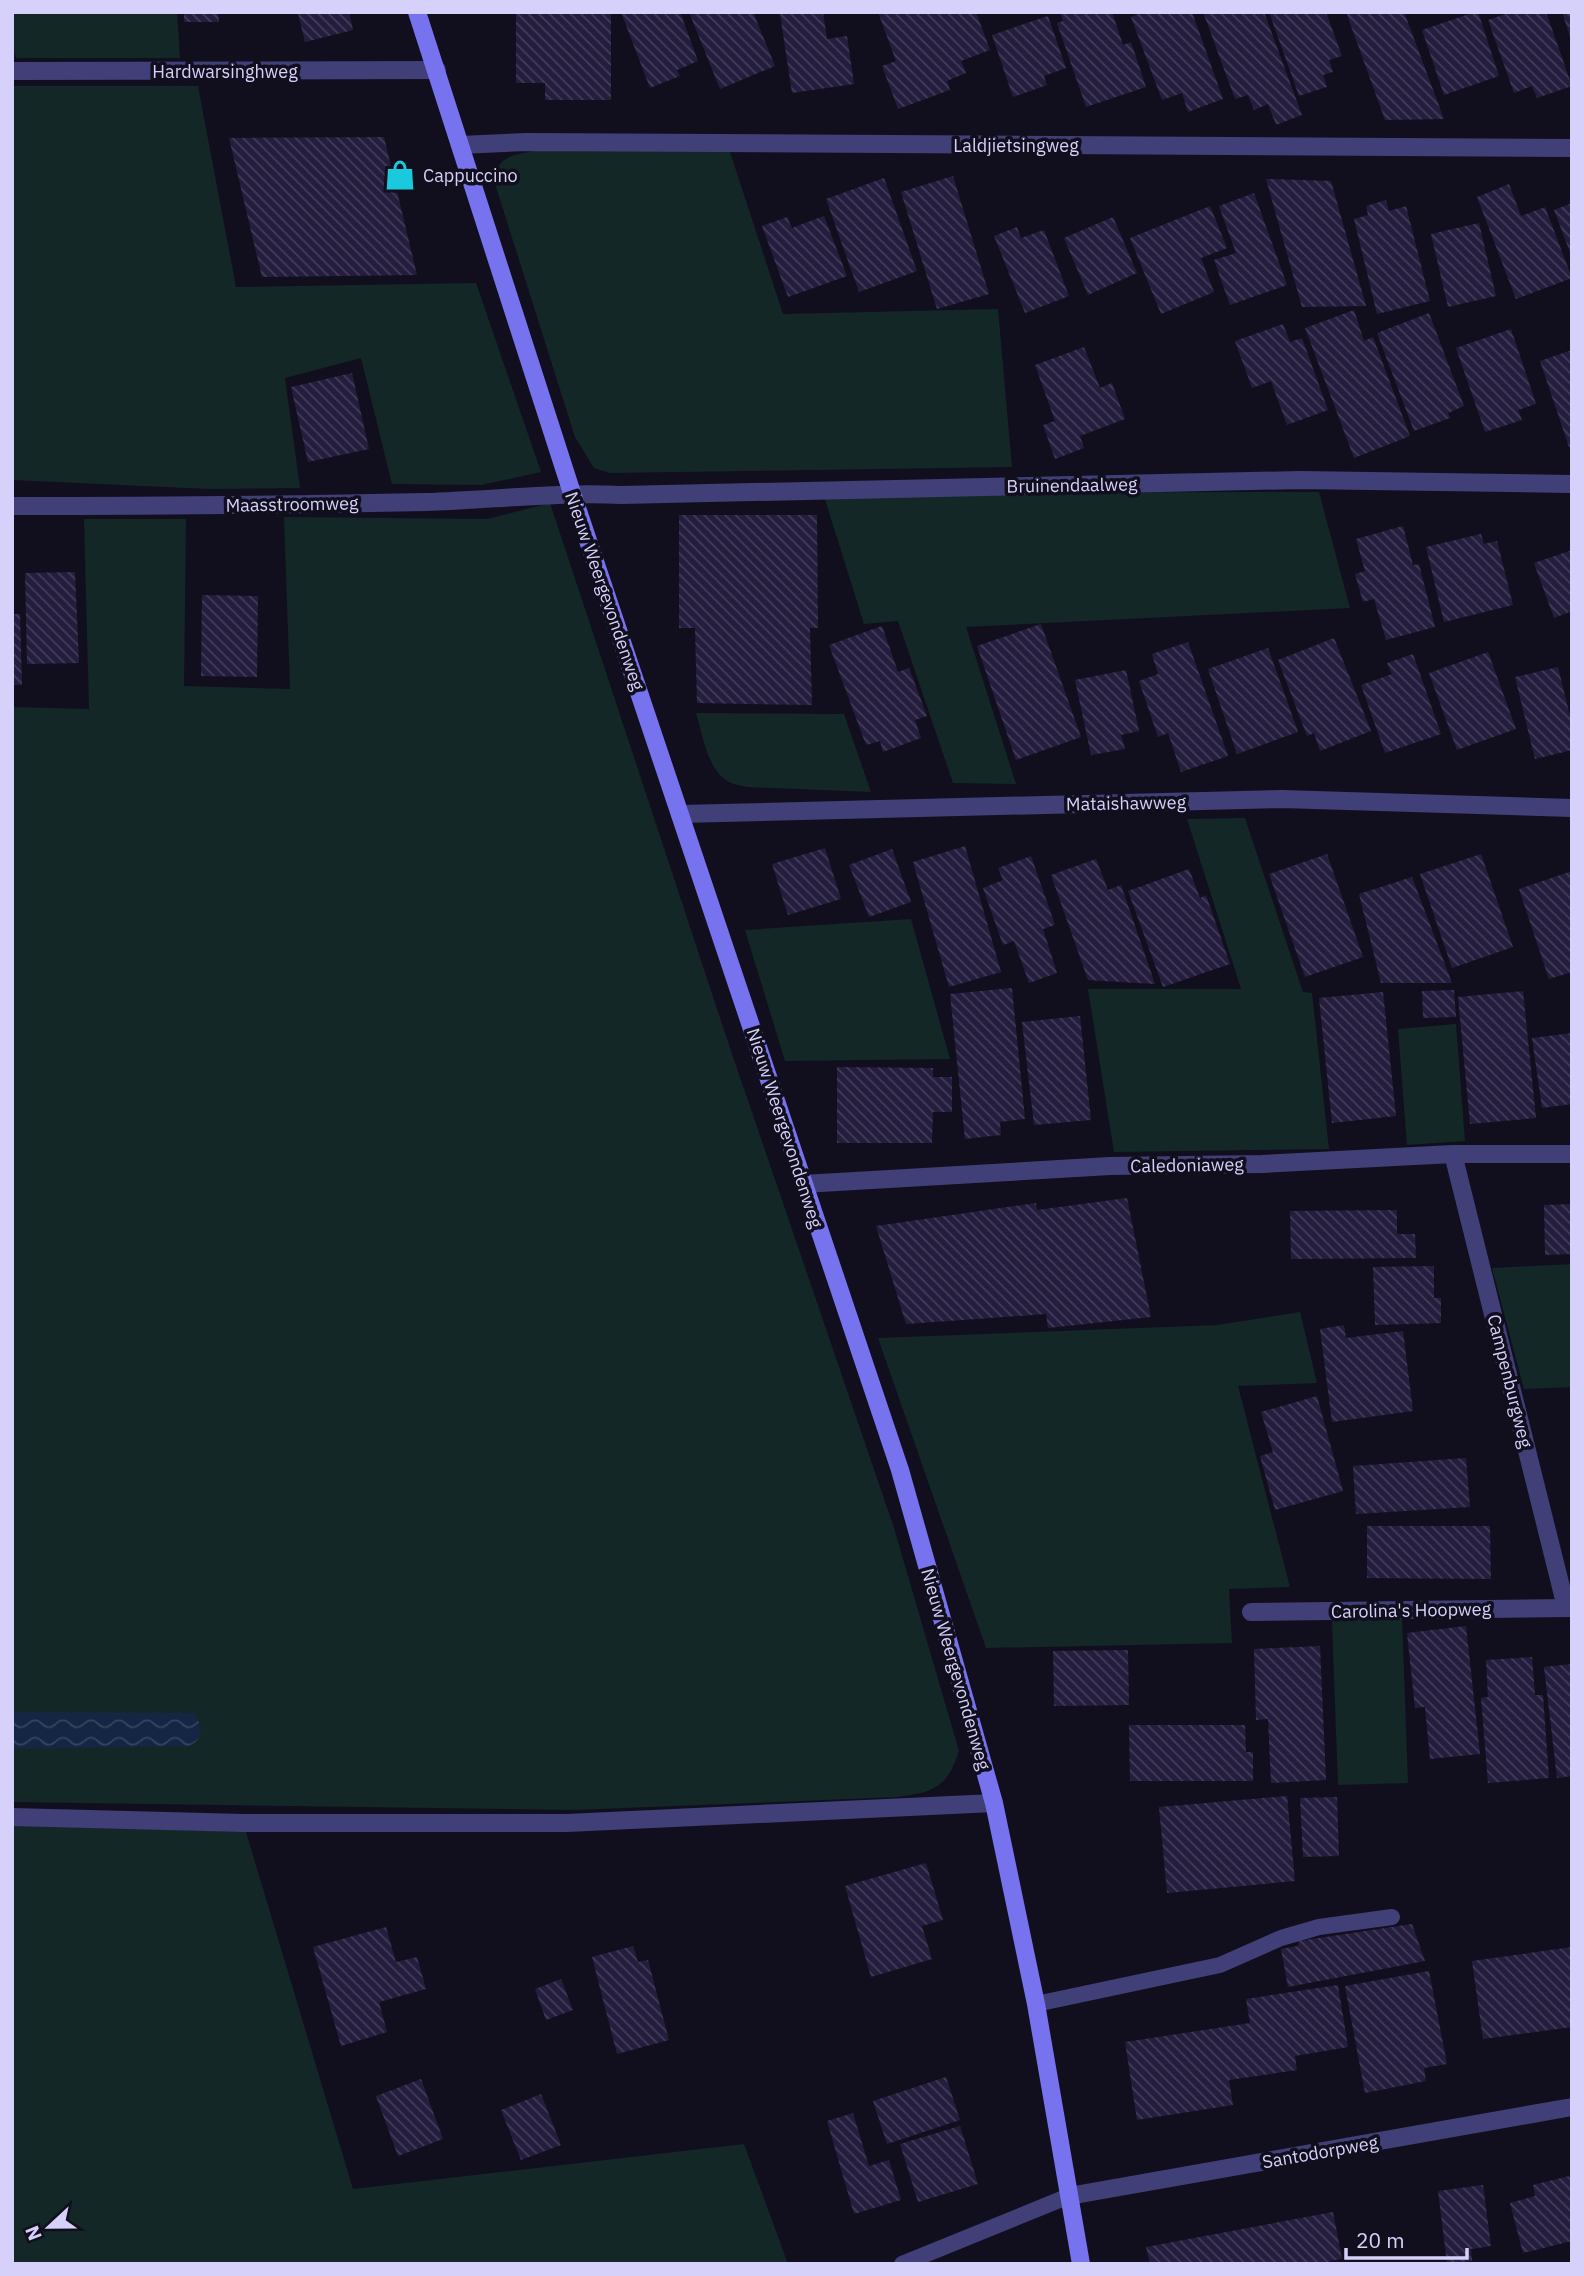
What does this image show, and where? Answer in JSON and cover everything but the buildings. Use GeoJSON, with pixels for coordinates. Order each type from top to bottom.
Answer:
{"type":"FeatureCollection","features":[{"type":"Feature","properties":{"kind":"street","name":"Nieuw Weergevondenweg"},"geometry":{"type":"LineString","coordinates":[[416,12],[572,493],[900,1470],[994,1803],[1036,2004],[1081,2264]]}},
{"type":"Feature","properties":{"kind":"street","name":"Hardwarsinghweg"},"geometry":{"type":"LineString","coordinates":[[12,71],[437,70]]}},
{"type":"Feature","properties":{"kind":"street","name":"Laldjietsingweg"},"geometry":{"type":"LineString","coordinates":[[460,145],[540,142],[1572,148]]}},
{"type":"Feature","properties":{"kind":"street","name":"Bruinendaalweg"},"geometry":{"type":"LineString","coordinates":[[572,493],[621,495],[1300,480],[1572,484]]}},
{"type":"Feature","properties":{"kind":"street","name":"Maasstroomweg"},"geometry":{"type":"LineString","coordinates":[[12,506],[315,505],[489,500],[572,493]]}},
{"type":"Feature","properties":{"kind":"street","name":"Mataishawweg"},"geometry":{"type":"LineString","coordinates":[[680,814],[1282,799],[1572,808]]}},
{"type":"Feature","properties":{"kind":"street","name":"Caledoniaweg"},"geometry":{"type":"LineString","coordinates":[[803,1184],[1110,1166],[1262,1164],[1453,1154],[1572,1154]]}},
{"type":"Feature","properties":{"kind":"street","name":"Campenburgweg"},"geometry":{"type":"LineString","coordinates":[[1453,1154],[1569,1608]]}},
{"type":"Feature","properties":{"kind":"street","name":"Carolina's Hoopweg"},"geometry":{"type":"LineString","coordinates":[[1251,1612],[1569,1608]]}},
{"type":"Feature","properties":{"kind":"street"},"geometry":{"type":"LineString","coordinates":[[12,1816],[243,1823],[567,1822],[994,1803]]}},
{"type":"Feature","properties":{"kind":"street","name":"Santodorpweg"},"geometry":{"type":"LineString","coordinates":[[1069,2196],[1572,2108]]}},
{"type":"Feature","properties":{"kind":"lane"},"geometry":{"type":"LineString","coordinates":[[1036,2004],[1220,1965],[1281,1938],[1319,1927],[1392,1917]]}},
{"type":"Feature","properties":{"kind":"lane"},"geometry":{"type":"LineString","coordinates":[[902,2264],[1069,2196]]}},
{"type":"Feature","properties":{"kind":"green space"},"geometry":{"type":"Polygon","coordinates":[[[12,12],[177,12],[180,58],[16,58],[12,45],[12,12]]]}},
{"type":"Feature","properties":{"kind":"green space"},"geometry":{"type":"Polygon","coordinates":[[[12,86],[198,86],[236,287],[476,283],[541,472],[481,485],[392,484],[361,358],[285,378],[300,488],[210,489],[12,480],[12,86]]]}},
{"type":"Feature","properties":{"kind":"green space"},"geometry":{"type":"Polygon","coordinates":[[[542,149],[730,152],[783,314],[998,309],[1012,467],[610,473],[594,468],[575,437],[496,187],[496,176],[502,162],[515,155],[542,149]]]}},
{"type":"Feature","properties":{"kind":"green space"},"geometry":{"type":"Polygon","coordinates":[[[1319,492],[1350,608],[966,627],[1016,784],[953,783],[898,621],[864,624],[823,493],[1319,492]]]}},
{"type":"Feature","properties":{"kind":"green space"},"geometry":{"type":"Polygon","coordinates":[[[550,503],[728,1042],[894,1528],[959,1751],[950,1773],[938,1786],[930,1790],[898,1797],[574,1810],[12,1802],[12,707],[89,709],[84,519],[186,519],[184,686],[290,689],[284,517],[487,519],[550,503]]]}},
{"type":"Feature","properties":{"kind":"green space"},"geometry":{"type":"Polygon","coordinates":[[[696,713],[844,714],[871,792],[748,787],[731,783],[716,771],[711,762],[696,713]]]}},
{"type":"Feature","properties":{"kind":"green space"},"geometry":{"type":"Polygon","coordinates":[[[1245,818],[1303,992],[1312,993],[1329,1149],[1114,1152],[1088,989],[1241,989],[1187,819],[1245,818]]]}},
{"type":"Feature","properties":{"kind":"green space"},"geometry":{"type":"Polygon","coordinates":[[[911,919],[950,1059],[785,1061],[745,930],[911,919]]]}},
{"type":"Feature","properties":{"kind":"green space"},"geometry":{"type":"Polygon","coordinates":[[[1456,1024],[1465,1141],[1407,1145],[1398,1029],[1456,1024]]]}},
{"type":"Feature","properties":{"kind":"green space"},"geometry":{"type":"Polygon","coordinates":[[[1572,1264],[1572,1387],[1524,1389],[1492,1268],[1572,1264]]]}},
{"type":"Feature","properties":{"kind":"green space"},"geometry":{"type":"Polygon","coordinates":[[[1300,1312],[1317,1383],[1238,1386],[1290,1587],[1229,1589],[1232,1643],[986,1648],[878,1338],[1217,1325],[1300,1312]]]}},
{"type":"Feature","properties":{"kind":"green space"},"geometry":{"type":"Polygon","coordinates":[[[1402,1618],[1408,1783],[1338,1785],[1332,1621],[1402,1618]]]}},
{"type":"Feature","properties":{"kind":"green space"},"geometry":{"type":"Polygon","coordinates":[[[12,1825],[246,1832],[353,2189],[744,2144],[788,2264],[12,2264],[12,1825]]]}},
{"type":"Feature","properties":{"kind":"water"},"geometry":{"type":"Polygon","coordinates":[[[12,1712],[195,1713],[200,1736],[188,1746],[12,1749],[12,1712]]]}},
{"type":"Feature","properties":{"kind":"place","name":"Cappuccino"},"geometry":{"type":"Point","coordinates":[400,175]}}]}
